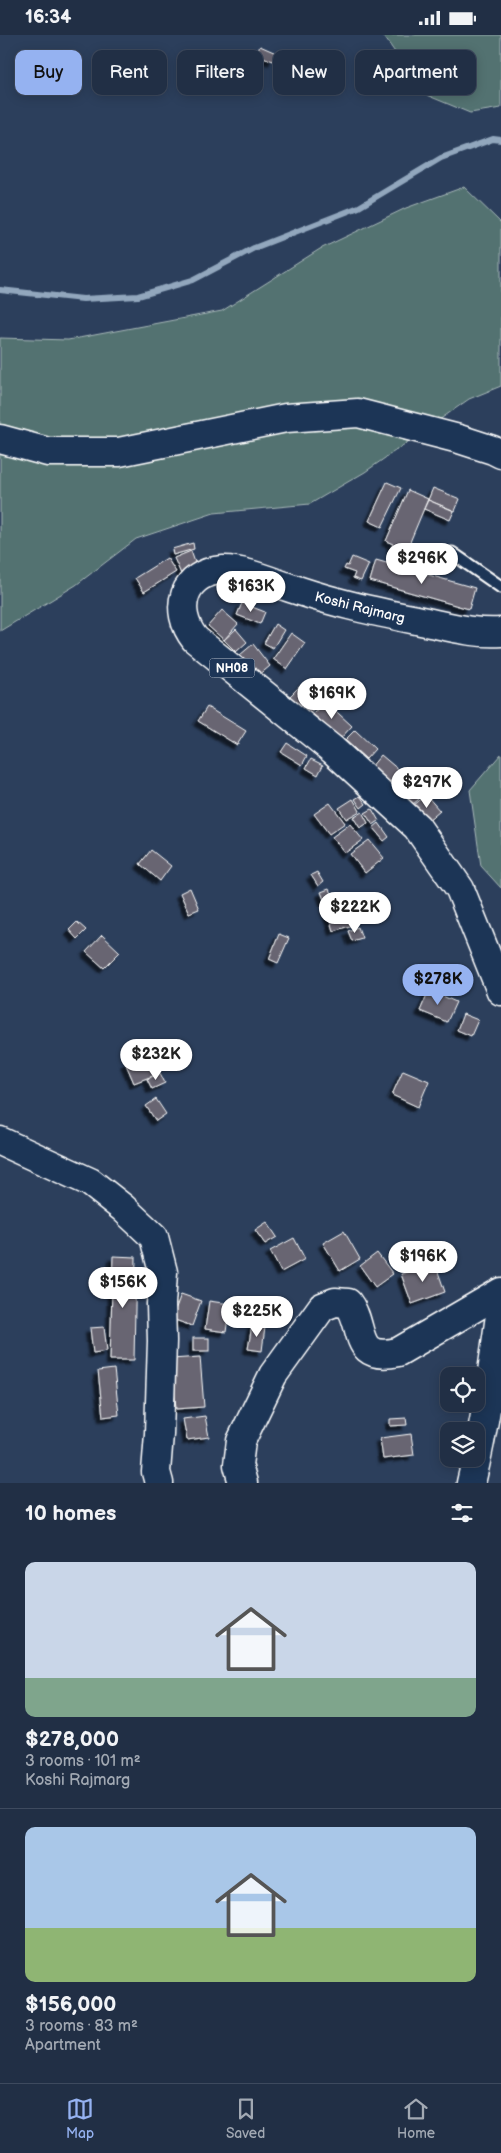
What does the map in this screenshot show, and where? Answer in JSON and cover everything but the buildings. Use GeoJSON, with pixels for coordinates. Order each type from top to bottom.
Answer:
{"type":"FeatureCollection","features":[{"type":"Feature","properties":{"kind":"main road"},"geometry":{"type":"LineString","coordinates":[[0,439],[48,452],[119,452],[286,417],[358,413],[459,439],[493,449],[501,454]]}},
{"type":"Feature","properties":{"kind":"main road","name":"Koshi Rajmarg"},"geometry":{"type":"LineString","coordinates":[[501,632],[462,630],[345,606],[248,575],[223,571],[200,577],[190,584],[184,598],[182,615],[187,629],[195,639],[333,750],[417,827],[460,889],[501,991]]}},
{"type":"Feature","properties":{"kind":"main road"},"geometry":{"type":"LineString","coordinates":[[0,1141],[90,1182],[154,1237],[163,1272],[160,1304],[162,1341],[156,1472],[159,1483]]}},
{"type":"Feature","properties":{"kind":"main road"},"geometry":{"type":"LineString","coordinates":[[243,1483],[238,1465],[241,1441],[273,1375],[322,1307],[335,1302],[348,1303],[355,1312],[360,1336],[369,1349],[385,1354],[398,1352],[501,1292]]}},
{"type":"Feature","properties":{"kind":"main road"},"geometry":{"type":"LineString","coordinates":[[471,1483],[481,1444],[492,1383],[501,1308]]}},
{"type":"Feature","properties":{"kind":"lane"},"geometry":{"type":"LineString","coordinates":[[452,553],[501,587]]}},
{"type":"Feature","properties":{"kind":"green space"},"geometry":{"type":"Polygon","coordinates":[[[383,35],[501,35],[501,108],[470,113],[426,95],[476,95],[476,50],[393,50],[383,35]]]}},
{"type":"Feature","properties":{"kind":"green space"},"geometry":{"type":"Polygon","coordinates":[[[464,187],[501,223],[501,386],[469,399],[365,472],[310,504],[214,513],[136,539],[76,585],[0,631],[0,338],[68,340],[222,311],[320,249],[406,208],[464,187]]]}},
{"type":"Feature","properties":{"kind":"green space"},"geometry":{"type":"Polygon","coordinates":[[[501,754],[501,888],[481,866],[470,790],[501,754]]]}},
{"type":"Feature","properties":{"kind":"waterway"},"geometry":{"type":"LineString","coordinates":[[0,290],[83,299],[138,296],[193,280],[254,248],[359,207],[441,158],[493,139],[501,140]]}}]}
